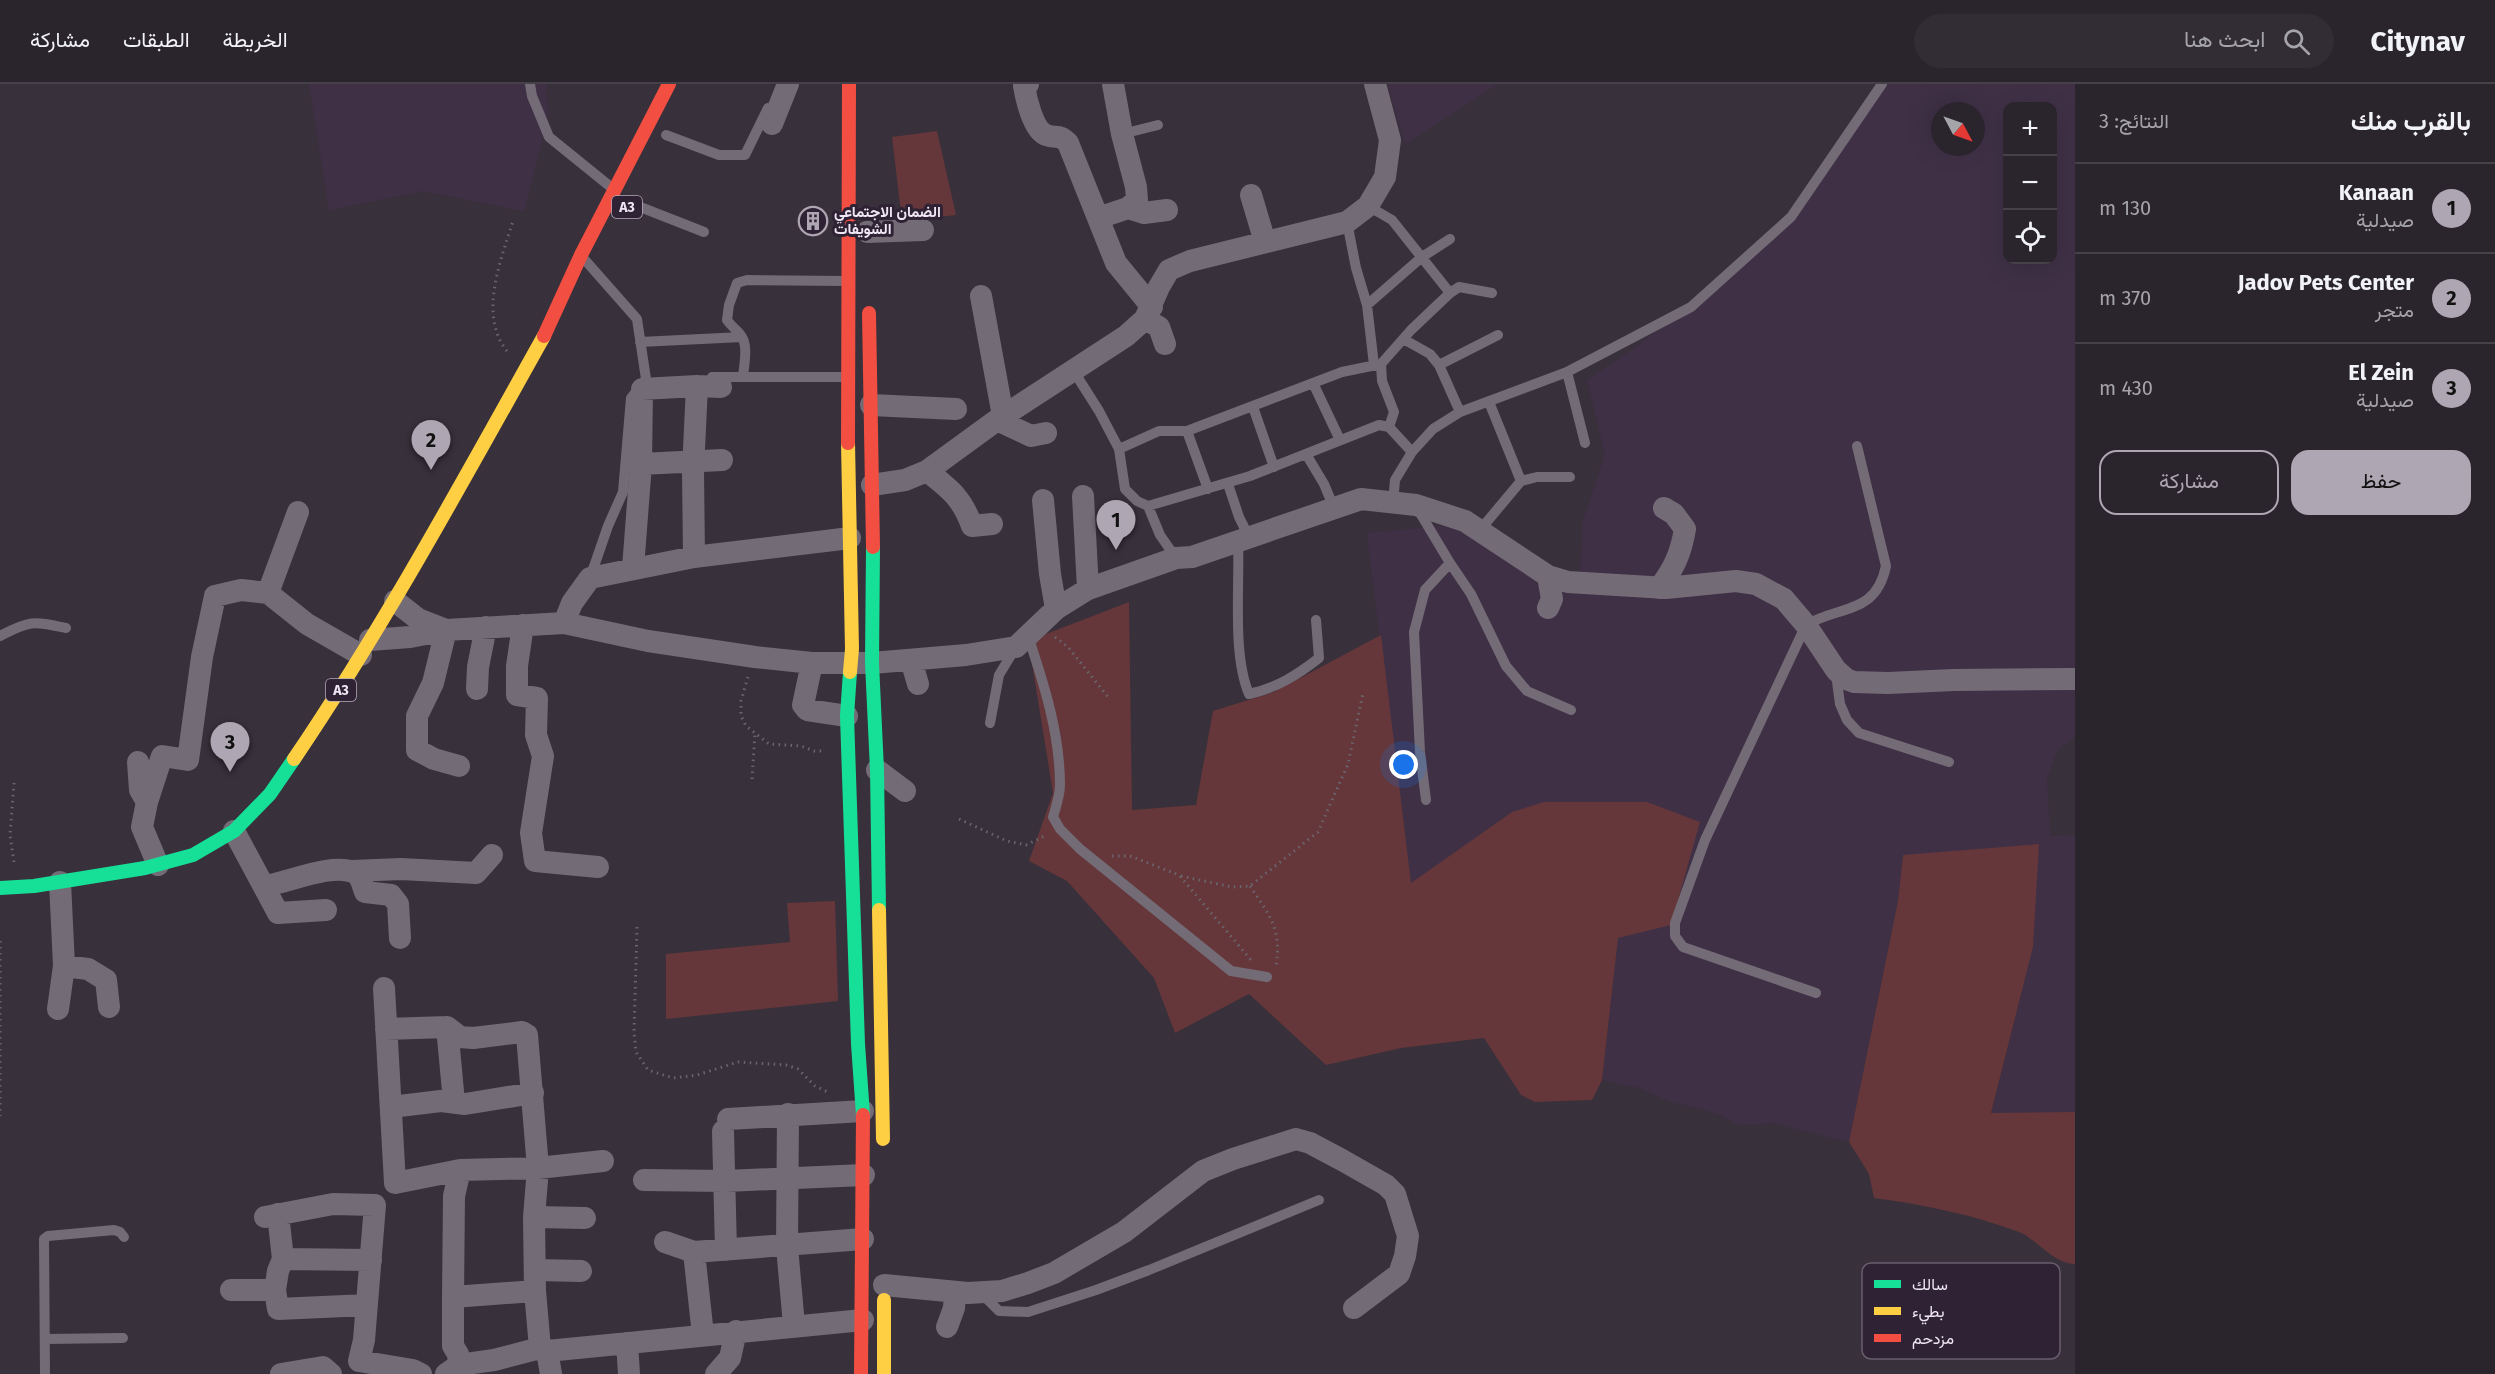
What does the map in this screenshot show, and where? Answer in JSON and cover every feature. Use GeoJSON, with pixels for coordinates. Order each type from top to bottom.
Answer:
{"type":"FeatureCollection","features":[{"type":"Feature","properties":{"kind":"main road","name":"A3"},"geometry":{"type":"LineString","coordinates":[[0,888],[60,882],[158,865],[193,855],[234,831],[270,794],[342,688],[395,601],[551,324],[581,255],[669,84]]}},
{"type":"Feature","properties":{"kind":"main road"},"geometry":{"type":"LineString","coordinates":[[849,84],[850,281],[847,377],[850,538],[862,663],[878,770],[884,1154]]}},
{"type":"Feature","properties":{"kind":"main road","name":"A3"},"geometry":{"type":"LineString","coordinates":[[551,324],[595,265]]}},
{"type":"Feature","properties":{"kind":"main road"},"geometry":{"type":"LineString","coordinates":[[861,1374],[864,1175],[847,716],[862,663],[874,598],[868,301]]}},
{"type":"Feature","properties":{"kind":"main road"},"geometry":{"type":"LineString","coordinates":[[884,1279],[884,1374]]}},
{"type":"Feature","properties":{"kind":"street"},"geometry":{"type":"LineString","coordinates":[[772,124],[788,84]]}},
{"type":"Feature","properties":{"kind":"street"},"geometry":{"type":"LineString","coordinates":[[1028,84],[1024,86],[1027,102],[1038,129],[1046,135],[1061,136],[1068,143],[1116,263],[1159,327],[1165,344]]}},
{"type":"Feature","properties":{"kind":"street"},"geometry":{"type":"LineString","coordinates":[[1098,219],[1128,208],[1137,200],[1113,84]]}},
{"type":"Feature","properties":{"kind":"street"},"geometry":{"type":"LineString","coordinates":[[872,485],[905,480],[927,471],[1000,418],[1126,336],[1148,313],[1169,270],[1191,261],[1347,222],[1368,206],[1385,177],[1390,140],[1375,84]]}},
{"type":"Feature","properties":{"kind":"street"},"geometry":{"type":"LineString","coordinates":[[1251,195],[1265,242]]}},
{"type":"Feature","properties":{"kind":"street"},"geometry":{"type":"LineString","coordinates":[[1128,208],[1144,213],[1167,210]]}},
{"type":"Feature","properties":{"kind":"street"},"geometry":{"type":"LineString","coordinates":[[867,232],[923,230]]}},
{"type":"Feature","properties":{"kind":"street"},"geometry":{"type":"LineString","coordinates":[[981,296],[1000,418]]}},
{"type":"Feature","properties":{"kind":"street"},"geometry":{"type":"LineString","coordinates":[[694,557],[697,386]]}},
{"type":"Feature","properties":{"kind":"street"},"geometry":{"type":"LineString","coordinates":[[633,568],[641,464],[642,389],[721,387]]}},
{"type":"Feature","properties":{"kind":"street"},"geometry":{"type":"LineString","coordinates":[[871,405],[956,409]]}},
{"type":"Feature","properties":{"kind":"street"},"geometry":{"type":"LineString","coordinates":[[1000,418],[1031,436],[1046,433]]}},
{"type":"Feature","properties":{"kind":"street"},"geometry":{"type":"LineString","coordinates":[[641,464],[722,460]]}},
{"type":"Feature","properties":{"kind":"street"},"geometry":{"type":"LineString","coordinates":[[927,471],[956,493],[967,510],[972,526],[992,524]]}},
{"type":"Feature","properties":{"kind":"street"},"geometry":{"type":"LineString","coordinates":[[1083,496],[1088,589]]}},
{"type":"Feature","properties":{"kind":"street"},"geometry":{"type":"LineString","coordinates":[[158,865],[142,827],[147,801],[162,756],[188,760],[202,657],[215,596],[241,590],[268,593],[306,624],[366,647],[446,630],[564,623],[648,640],[755,657],[812,663],[911,660],[1037,627],[1088,589],[1176,558],[1192,557],[1361,500],[1416,505],[1465,521],[1548,576],[1568,582],[1659,588],[1736,581],[1756,584],[1784,599],[1806,625],[1836,670],[1846,679],[1854,682],[2075,679]]}},
{"type":"Feature","properties":{"kind":"street"},"geometry":{"type":"LineString","coordinates":[[1037,507],[1037,627]]}},
{"type":"Feature","properties":{"kind":"street"},"geometry":{"type":"LineString","coordinates":[[1659,588],[1672,572],[1682,552],[1686,529],[1674,514],[1664,508]]}},
{"type":"Feature","properties":{"kind":"street"},"geometry":{"type":"LineString","coordinates":[[268,593],[298,512]]}},
{"type":"Feature","properties":{"kind":"street"},"geometry":{"type":"LineString","coordinates":[[564,623],[572,603],[590,578],[694,557],[850,538]]}},
{"type":"Feature","properties":{"kind":"street"},"geometry":{"type":"LineString","coordinates":[[1548,576],[1552,599],[1548,608]]}},
{"type":"Feature","properties":{"kind":"street"},"geometry":{"type":"LineString","coordinates":[[395,601],[418,619],[446,630]]}},
{"type":"Feature","properties":{"kind":"street"},"geometry":{"type":"LineString","coordinates":[[523,625],[517,666],[517,695],[537,698],[536,735],[543,756],[531,833],[535,861],[598,867]]}},
{"type":"Feature","properties":{"kind":"street"},"geometry":{"type":"LineString","coordinates":[[477,689],[478,668],[486,627]]}},
{"type":"Feature","properties":{"kind":"street"},"geometry":{"type":"LineString","coordinates":[[446,630],[434,683],[417,716],[417,750],[434,759],[459,766]]}},
{"type":"Feature","properties":{"kind":"street"},"geometry":{"type":"LineString","coordinates":[[911,660],[918,684]]}},
{"type":"Feature","properties":{"kind":"street"},"geometry":{"type":"LineString","coordinates":[[812,663],[803,705],[807,710],[813,712],[847,716]]}},
{"type":"Feature","properties":{"kind":"street"},"geometry":{"type":"LineString","coordinates":[[138,762],[140,790],[147,801]]}},
{"type":"Feature","properties":{"kind":"street"},"geometry":{"type":"LineString","coordinates":[[878,770],[905,791]]}},
{"type":"Feature","properties":{"kind":"street"},"geometry":{"type":"LineString","coordinates":[[234,831],[278,913],[326,910]]}},
{"type":"Feature","properties":{"kind":"street"},"geometry":{"type":"LineString","coordinates":[[264,886],[334,871],[401,868],[476,873],[492,855]]}},
{"type":"Feature","properties":{"kind":"street"},"geometry":{"type":"LineString","coordinates":[[352,871],[359,877],[365,892],[391,895],[398,904],[400,938]]}},
{"type":"Feature","properties":{"kind":"street"},"geometry":{"type":"LineString","coordinates":[[58,1009],[64,966],[60,882]]}},
{"type":"Feature","properties":{"kind":"street"},"geometry":{"type":"LineString","coordinates":[[64,966],[88,969],[106,980],[109,1007]]}},
{"type":"Feature","properties":{"kind":"street"},"geometry":{"type":"LineString","coordinates":[[384,988],[396,1183],[460,1170],[538,1168],[603,1161]]}},
{"type":"Feature","properties":{"kind":"street"},"geometry":{"type":"LineString","coordinates":[[386,1029],[447,1027],[460,1037],[473,1038],[525,1033],[527,1035],[538,1168],[534,1217],[535,1280],[544,1349],[551,1374]]}},
{"type":"Feature","properties":{"kind":"street"},"geometry":{"type":"LineString","coordinates":[[447,1027],[454,1102]]}},
{"type":"Feature","properties":{"kind":"street"},"geometry":{"type":"LineString","coordinates":[[391,1107],[441,1101],[465,1104],[533,1094]]}},
{"type":"Feature","properties":{"kind":"street"},"geometry":{"type":"LineString","coordinates":[[726,1250],[725,1125],[862,1105]]}},
{"type":"Feature","properties":{"kind":"street"},"geometry":{"type":"LineString","coordinates":[[788,1114],[787,1246],[794,1325]]}},
{"type":"Feature","properties":{"kind":"street"},"geometry":{"type":"LineString","coordinates":[[884,1279],[955,1292],[1002,1291],[1053,1273],[1124,1232],[1203,1171],[1296,1139],[1310,1143],[1342,1160],[1386,1185],[1395,1194],[1407,1236],[1399,1274],[1354,1308]]}},
{"type":"Feature","properties":{"kind":"street"},"geometry":{"type":"LineString","coordinates":[[460,1170],[454,1197],[453,1346],[458,1354],[452,1369],[494,1367],[544,1349],[863,1320]]}},
{"type":"Feature","properties":{"kind":"street"},"geometry":{"type":"LineString","coordinates":[[644,1180],[726,1181],[864,1175]]}},
{"type":"Feature","properties":{"kind":"street"},"geometry":{"type":"LineString","coordinates":[[367,1305],[278,1309],[275,1290],[278,1271],[283,1259],[272,1216],[333,1204],[375,1205],[367,1305],[359,1361],[395,1366],[421,1374]]}},
{"type":"Feature","properties":{"kind":"street"},"geometry":{"type":"LineString","coordinates":[[534,1217],[585,1218]]}},
{"type":"Feature","properties":{"kind":"street"},"geometry":{"type":"LineString","coordinates":[[665,1242],[694,1252],[863,1239]]}},
{"type":"Feature","properties":{"kind":"street"},"geometry":{"type":"LineString","coordinates":[[694,1252],[703,1335]]}},
{"type":"Feature","properties":{"kind":"street"},"geometry":{"type":"LineString","coordinates":[[283,1259],[371,1260]]}},
{"type":"Feature","properties":{"kind":"street"},"geometry":{"type":"LineString","coordinates":[[453,1297],[581,1271]]}},
{"type":"Feature","properties":{"kind":"street"},"geometry":{"type":"LineString","coordinates":[[231,1290],[275,1290]]}},
{"type":"Feature","properties":{"kind":"street"},"geometry":{"type":"LineString","coordinates":[[947,1327],[954,1308],[955,1292]]}},
{"type":"Feature","properties":{"kind":"street"},"geometry":{"type":"LineString","coordinates":[[729,1369],[736,1331]]}},
{"type":"Feature","properties":{"kind":"street"},"geometry":{"type":"LineString","coordinates":[[624,1343],[624,1374]]}},
{"type":"Feature","properties":{"kind":"street"},"geometry":{"type":"LineString","coordinates":[[624,1343],[629,1374]]}},
{"type":"Feature","properties":{"kind":"street"},"geometry":{"type":"LineString","coordinates":[[281,1374],[323,1367],[331,1374]]}},
{"type":"Feature","properties":{"kind":"lane"},"geometry":{"type":"LineString","coordinates":[[530,84],[532,96],[549,137],[615,190]]}},
{"type":"Feature","properties":{"kind":"lane"},"geometry":{"type":"LineString","coordinates":[[666,135],[719,155],[745,155],[780,84]]}},
{"type":"Feature","properties":{"kind":"lane"},"geometry":{"type":"LineString","coordinates":[[1393,504],[1395,480],[1412,452],[1433,429],[1460,412],[1567,372],[1691,307],[1791,217],[1882,84]]}},
{"type":"Feature","properties":{"kind":"lane"},"geometry":{"type":"LineString","coordinates":[[1122,134],[1158,126]]}},
{"type":"Feature","properties":{"kind":"lane"},"geometry":{"type":"LineString","coordinates":[[630,203],[704,232]]}},
{"type":"Feature","properties":{"kind":"lane"},"geometry":{"type":"LineString","coordinates":[[1368,206],[1392,219],[1450,293]]}},
{"type":"Feature","properties":{"kind":"lane"},"geometry":{"type":"LineString","coordinates":[[1347,222],[1356,268],[1367,305],[1377,364],[1394,412],[1389,426]]}},
{"type":"Feature","properties":{"kind":"lane"},"geometry":{"type":"LineString","coordinates":[[1367,305],[1422,257],[1450,239]]}},
{"type":"Feature","properties":{"kind":"lane"},"geometry":{"type":"LineString","coordinates":[[581,255],[595,265],[637,319],[645,379],[631,398],[623,492],[608,525],[590,578]]}},
{"type":"Feature","properties":{"kind":"lane"},"geometry":{"type":"LineString","coordinates":[[743,376],[745,342],[727,320],[729,305],[737,283],[747,280],[850,281]]}},
{"type":"Feature","properties":{"kind":"lane"},"geometry":{"type":"LineString","coordinates":[[1119,448],[1159,431],[1187,431],[1342,372],[1377,364],[1459,287],[1492,293]]}},
{"type":"Feature","properties":{"kind":"lane"},"geometry":{"type":"LineString","coordinates":[[1439,365],[1498,335]]}},
{"type":"Feature","properties":{"kind":"lane"},"geometry":{"type":"LineString","coordinates":[[640,342],[742,337]]}},
{"type":"Feature","properties":{"kind":"lane"},"geometry":{"type":"LineString","coordinates":[[1405,340],[1430,354],[1439,365],[1460,412]]}},
{"type":"Feature","properties":{"kind":"lane"},"geometry":{"type":"LineString","coordinates":[[1073,370],[1119,448],[1125,489],[1137,501],[1148,506],[1228,484],[1379,425],[1389,426],[1412,452]]}},
{"type":"Feature","properties":{"kind":"lane"},"geometry":{"type":"LineString","coordinates":[[1567,372],[1585,443]]}},
{"type":"Feature","properties":{"kind":"lane"},"geometry":{"type":"LineString","coordinates":[[645,379],[743,376],[847,377]]}},
{"type":"Feature","properties":{"kind":"lane"},"geometry":{"type":"LineString","coordinates":[[1313,383],[1340,440]]}},
{"type":"Feature","properties":{"kind":"lane"},"geometry":{"type":"LineString","coordinates":[[1489,402],[1521,481]]}},
{"type":"Feature","properties":{"kind":"lane"},"geometry":{"type":"LineString","coordinates":[[1253,407],[1274,467]]}},
{"type":"Feature","properties":{"kind":"lane"},"geometry":{"type":"LineString","coordinates":[[1187,431],[1208,489]]}},
{"type":"Feature","properties":{"kind":"lane"},"geometry":{"type":"LineString","coordinates":[[1816,993],[1683,947],[1674,936],[1676,923],[1705,840],[1806,625],[1817,619],[1857,608],[1882,582],[1886,566],[1857,447]]}},
{"type":"Feature","properties":{"kind":"lane"},"geometry":{"type":"LineString","coordinates":[[1306,454],[1324,484],[1334,508]]}},
{"type":"Feature","properties":{"kind":"lane"},"geometry":{"type":"LineString","coordinates":[[1480,530],[1521,481],[1537,477],[1570,477]]}},
{"type":"Feature","properties":{"kind":"lane"},"geometry":{"type":"LineString","coordinates":[[1228,484],[1239,517],[1243,539],[1238,613],[1242,678],[1249,694],[1272,689],[1299,674],[1319,658],[1316,620]]}},
{"type":"Feature","properties":{"kind":"lane"},"geometry":{"type":"LineString","coordinates":[[1416,505],[1471,594],[1506,666],[1527,691],[1571,710]]}},
{"type":"Feature","properties":{"kind":"lane"},"geometry":{"type":"LineString","coordinates":[[1148,506],[1160,535],[1176,558]]}},
{"type":"Feature","properties":{"kind":"lane"},"geometry":{"type":"LineString","coordinates":[[1426,800],[1420,752],[1414,632],[1425,590],[1450,563]]}},
{"type":"Feature","properties":{"kind":"lane"},"geometry":{"type":"LineString","coordinates":[[0,636],[24,624],[36,622],[66,628]]}},
{"type":"Feature","properties":{"kind":"lane"},"geometry":{"type":"LineString","coordinates":[[990,723],[999,675],[1037,627]]}},
{"type":"Feature","properties":{"kind":"lane"},"geometry":{"type":"LineString","coordinates":[[1037,627],[1046,695],[1056,737],[1060,787],[1053,817],[1059,829],[1087,855],[1232,971],[1268,977]]}},
{"type":"Feature","properties":{"kind":"lane"},"geometry":{"type":"LineString","coordinates":[[1836,670],[1840,704],[1847,720],[1859,732],[1949,762]]}},
{"type":"Feature","properties":{"kind":"lane"},"geometry":{"type":"LineString","coordinates":[[981,1293],[999,1311],[1028,1312],[1149,1270],[1318,1200]]}},
{"type":"Feature","properties":{"kind":"lane"},"geometry":{"type":"LineString","coordinates":[[45,1374],[44,1239],[48,1236],[114,1230],[120,1232],[124,1237]]}},
{"type":"Feature","properties":{"kind":"lane"},"geometry":{"type":"LineString","coordinates":[[45,1339],[123,1338]]}},
{"type":"Feature","properties":{"kind":"path"},"geometry":{"type":"LineString","coordinates":[[513,221],[498,270],[493,321],[505,348],[525,370]]}},
{"type":"Feature","properties":{"kind":"path"},"geometry":{"type":"LineString","coordinates":[[1037,627],[1068,647],[1108,697]]}},
{"type":"Feature","properties":{"kind":"path"},"geometry":{"type":"LineString","coordinates":[[755,657],[741,701],[741,716],[746,726],[769,744],[801,746],[814,751],[847,750]]}},
{"type":"Feature","properties":{"kind":"path"},"geometry":{"type":"LineString","coordinates":[[1087,855],[1130,856],[1179,875],[1232,887],[1250,886],[1318,832],[1348,764],[1364,693]]}},
{"type":"Feature","properties":{"kind":"path"},"geometry":{"type":"LineString","coordinates":[[752,779],[755,733]]}},
{"type":"Feature","properties":{"kind":"path"},"geometry":{"type":"LineString","coordinates":[[14,783],[10,835],[14,862],[34,886]]}},
{"type":"Feature","properties":{"kind":"path"},"geometry":{"type":"LineString","coordinates":[[959,819],[974,828],[1007,841],[1026,845],[1059,829]]}},
{"type":"Feature","properties":{"kind":"path"},"geometry":{"type":"LineString","coordinates":[[1179,875],[1268,977],[1276,969],[1280,946],[1272,920],[1250,886]]}},
{"type":"Feature","properties":{"kind":"path"},"geometry":{"type":"LineString","coordinates":[[637,927],[634,1032],[636,1052],[648,1070],[673,1078],[697,1075],[738,1062],[786,1065],[798,1069],[815,1086],[862,1105]]}},
{"type":"Feature","properties":{"kind":"path"},"geometry":{"type":"LineString","coordinates":[[0,941],[0,1116]]}},
{"type":"Feature","properties":{"kind":"shaded area"},"geometry":{"type":"Polygon","coordinates":[[[309,84],[546,84],[548,115],[524,211],[423,191],[329,210],[309,84]]]}},
{"type":"Feature","properties":{"kind":"shaded area"},"geometry":{"type":"Polygon","coordinates":[[[1387,84],[1498,84],[1405,144],[1387,84]]]}},
{"type":"Feature","properties":{"kind":"shaded area"},"geometry":{"type":"Polygon","coordinates":[[[1882,84],[2075,84],[2075,737],[2058,749],[2047,778],[2050,836],[2075,835],[2075,1112],[1991,1114],[2033,947],[1903,855],[1898,901],[1849,1142],[1773,1123],[1739,1125],[1716,1113],[1669,1101],[1640,1088],[1602,1080],[1618,937],[1512,812],[1411,884],[1368,533],[1440,526],[1456,522],[1491,546],[1580,576],[1583,521],[1605,454],[1587,380],[1633,349],[1713,287],[1791,217],[1882,84]]]}},
{"type":"Feature","properties":{"kind":"shaded area"},"geometry":{"type":"Polygon","coordinates":[[[937,131],[956,215],[902,221],[892,137],[937,131]]]}},
{"type":"Feature","properties":{"kind":"shaded area"},"geometry":{"type":"Polygon","coordinates":[[[1129,602],[1132,810],[1196,805],[1213,711],[1274,692],[1381,635],[1411,883],[1512,812],[1544,802],[1647,802],[1700,822],[1671,925],[1618,938],[1602,1080],[1592,1100],[1535,1102],[1521,1095],[1484,1038],[1401,1048],[1326,1065],[1249,994],[1175,1033],[1154,978],[1067,881],[1029,861],[1053,793],[1030,651],[1033,639],[1129,602]]]}},
{"type":"Feature","properties":{"kind":"shaded area"},"geometry":{"type":"Polygon","coordinates":[[[2039,844],[2033,947],[1991,1113],[2075,1112],[2075,1264],[2053,1256],[2019,1232],[1984,1220],[1910,1203],[1874,1198],[1869,1174],[1849,1142],[1898,901],[1903,855],[2039,844]]]}},
{"type":"Feature","properties":{"kind":"shaded area"},"geometry":{"type":"Polygon","coordinates":[[[835,901],[838,1001],[666,1019],[666,954],[790,942],[787,903],[835,901]]]}},
{"type":"Feature","properties":{"kind":"traffic: fast"},"geometry":{"type":"LineString","coordinates":[[873,547],[872,663],[877,770],[879,910]]}},
{"type":"Feature","properties":{"kind":"traffic: fast"},"geometry":{"type":"LineString","coordinates":[[850,672],[847,716],[858,1044],[863,1115]]}},
{"type":"Feature","properties":{"kind":"traffic: fast"},"geometry":{"type":"LineString","coordinates":[[0,888],[34,886],[145,868],[193,855],[234,831],[270,794],[294,759]]}},
{"type":"Feature","properties":{"kind":"traffic: slow"},"geometry":{"type":"LineString","coordinates":[[294,759],[361,656],[544,336]]}},
{"type":"Feature","properties":{"kind":"traffic: slow"},"geometry":{"type":"LineString","coordinates":[[848,443],[852,649],[850,672]]}},
{"type":"Feature","properties":{"kind":"traffic: slow"},"geometry":{"type":"LineString","coordinates":[[879,910],[883,1139]]}},
{"type":"Feature","properties":{"kind":"traffic: slow"},"geometry":{"type":"LineString","coordinates":[[884,1300],[884,1374]]}},
{"type":"Feature","properties":{"kind":"traffic: jam"},"geometry":{"type":"LineString","coordinates":[[544,336],[581,255],[669,84]]}},
{"type":"Feature","properties":{"kind":"traffic: jam"},"geometry":{"type":"LineString","coordinates":[[848,443],[849,84]]}},
{"type":"Feature","properties":{"kind":"traffic: jam"},"geometry":{"type":"LineString","coordinates":[[869,313],[873,547]]}},
{"type":"Feature","properties":{"kind":"traffic: jam"},"geometry":{"type":"LineString","coordinates":[[861,1374],[863,1115]]}},
{"type":"Feature","properties":{"kind":"place","name":"الضمان الاجتماعي الشويفات"},"geometry":{"type":"Point","coordinates":[813,221]}},
{"type":"Feature","properties":{"kind":"place","name":"Jadov Pets Center"},"geometry":{"type":"Point","coordinates":[431,470]}},
{"type":"Feature","properties":{"kind":"place","name":"Kanaan"},"geometry":{"type":"Point","coordinates":[1116,550]}},
{"type":"Feature","properties":{"kind":"place","name":"El Zein"},"geometry":{"type":"Point","coordinates":[230,772]}}]}
